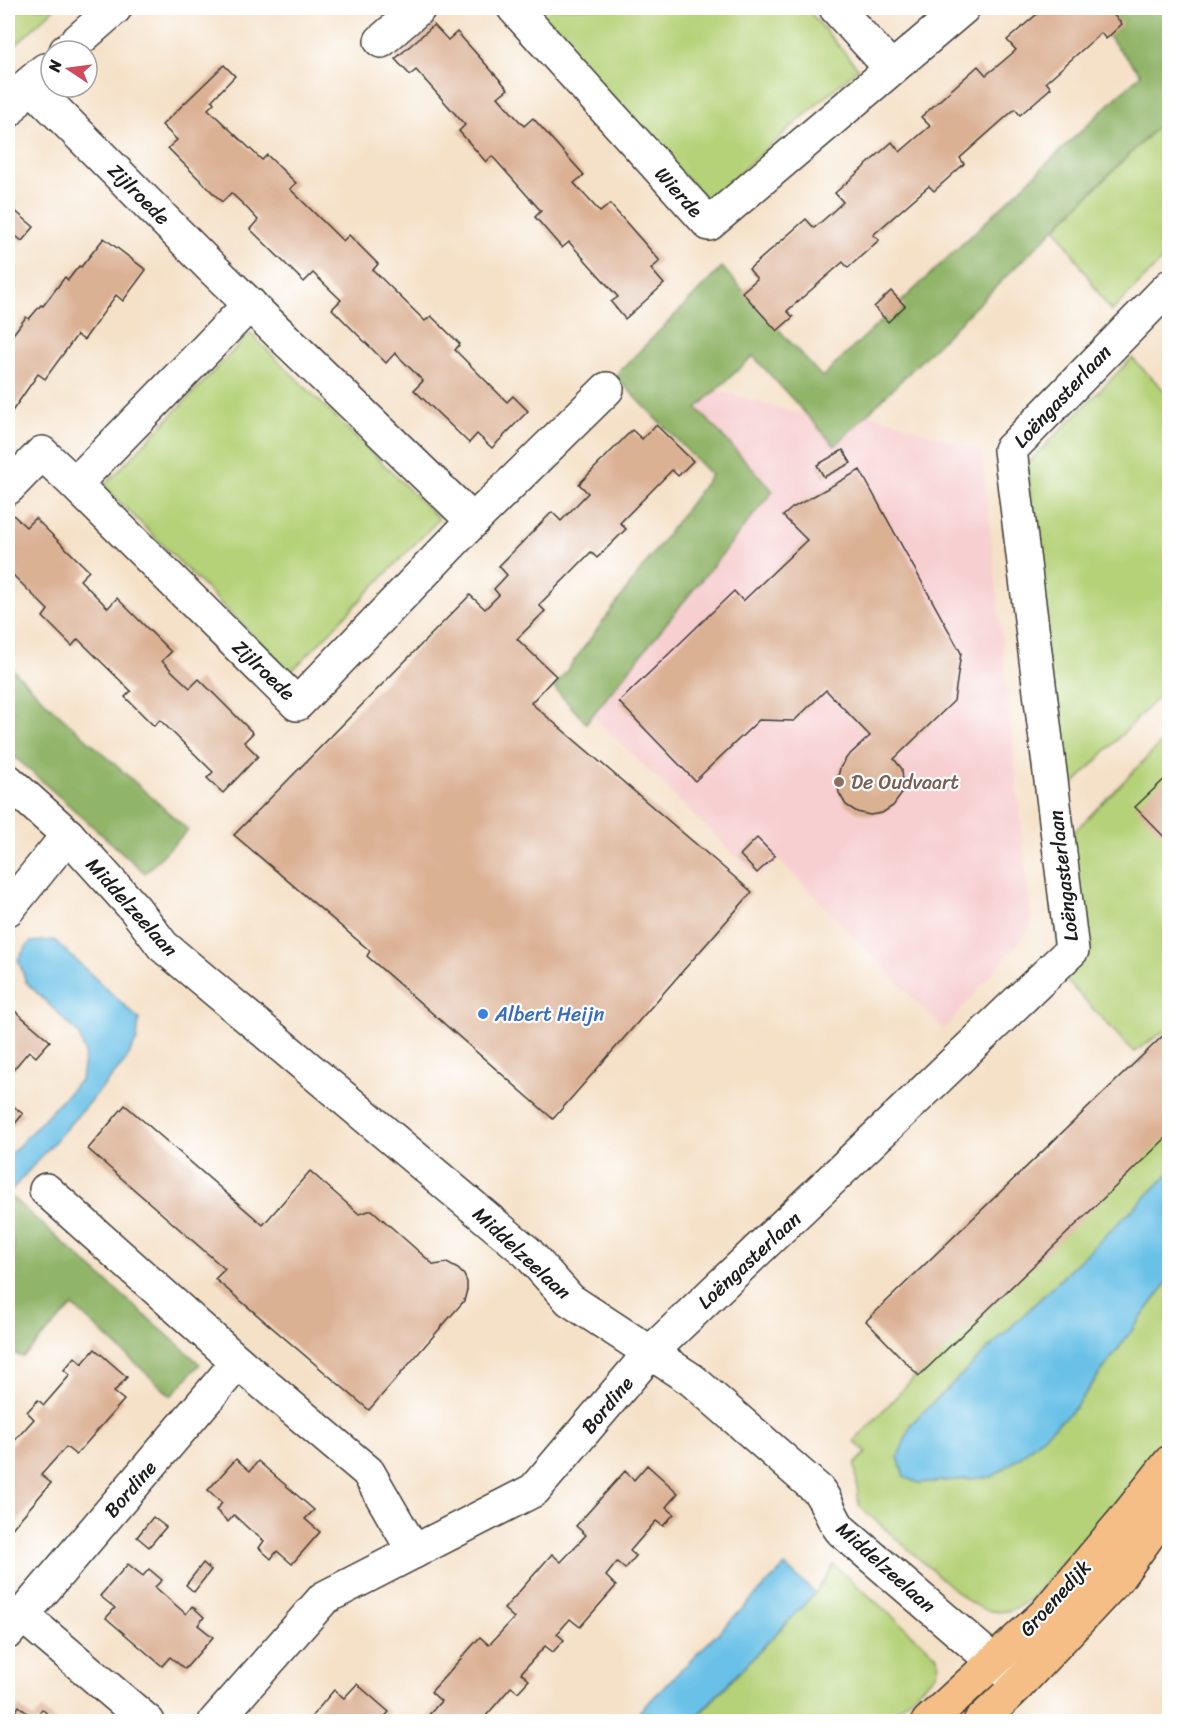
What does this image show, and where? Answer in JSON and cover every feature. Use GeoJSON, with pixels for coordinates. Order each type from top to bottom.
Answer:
{"type":"FeatureCollection","features":[{"type":"Feature","properties":{"kind":"main road","name":"Groenedijk"},"geometry":{"type":"LineString","coordinates":[[928,1722],[1045,1614],[1170,1462]]}},
{"type":"Feature","properties":{"kind":"main road","name":"Groenedijk"},"geometry":{"type":"LineString","coordinates":[[980,1722],[1019,1684],[1117,1579],[1170,1505]]}},
{"type":"Feature","properties":{"kind":"street"},"geometry":{"type":"LineString","coordinates":[[80,39],[115,8]]}},
{"type":"Feature","properties":{"kind":"street"},"geometry":{"type":"LineString","coordinates":[[381,41],[419,8]]}},
{"type":"Feature","properties":{"kind":"street","name":"Wierde"},"geometry":{"type":"LineString","coordinates":[[514,8],[709,225],[963,8]]}},
{"type":"Feature","properties":{"kind":"street"},"geometry":{"type":"LineString","coordinates":[[836,8],[891,68]]}},
{"type":"Feature","properties":{"kind":"street"},"geometry":{"type":"LineString","coordinates":[[8,111],[39,75]]}},
{"type":"Feature","properties":{"kind":"street","name":"Zijlroede"},"geometry":{"type":"LineString","coordinates":[[63,99],[250,304],[473,521]]}},
{"type":"Feature","properties":{"kind":"street","name":"Loëngasterlaan"},"geometry":{"type":"LineString","coordinates":[[650,1353],[1072,950],[1010,450],[1170,286]]}},
{"type":"Feature","properties":{"kind":"street"},"geometry":{"type":"LineString","coordinates":[[75,484],[250,304]]}},
{"type":"Feature","properties":{"kind":"street","name":"Zijlroede"},"geometry":{"type":"LineString","coordinates":[[8,488],[42,453],[297,704],[473,521],[607,389]]}},
{"type":"Feature","properties":{"kind":"street","name":"Middelzeelaan"},"geometry":{"type":"LineString","coordinates":[[8,782],[68,836],[135,909],[163,946],[527,1252],[570,1300],[692,1380],[818,1490],[826,1500],[835,1524],[842,1531],[1019,1684]]}},
{"type":"Feature","properties":{"kind":"street"},"geometry":{"type":"LineString","coordinates":[[8,909],[68,836]]}},
{"type":"Feature","properties":{"kind":"street"},"geometry":{"type":"LineString","coordinates":[[46,1190],[238,1362],[368,1472],[414,1552]]}},
{"type":"Feature","properties":{"kind":"street","name":"Bordine"},"geometry":{"type":"LineString","coordinates":[[215,1722],[324,1598],[534,1490],[650,1353]]}},
{"type":"Feature","properties":{"kind":"street","name":"Bordine"},"geometry":{"type":"LineString","coordinates":[[148,1722],[15,1623],[238,1362]]}},
{"type":"Feature","properties":{"kind":"shaded area","name":"De Oudvaart"},"geometry":{"type":"Polygon","coordinates":[[[716,390],[835,424],[864,411],[982,452],[1032,926],[944,1030],[779,860],[758,878],[581,704],[743,458],[697,408],[716,390]]]}},
{"type":"Feature","properties":{"kind":"green space"},"geometry":{"type":"Polygon","coordinates":[[[8,8],[55,8],[8,52],[8,8]]]}},
{"type":"Feature","properties":{"kind":"green space"},"geometry":{"type":"Polygon","coordinates":[[[528,8],[806,8],[858,68],[708,201],[528,8]]]}},
{"type":"Feature","properties":{"kind":"green space"},"geometry":{"type":"Polygon","coordinates":[[[1083,8],[1161,8],[1169,19],[1169,115],[835,446],[753,356],[697,408],[773,491],[586,723],[554,688],[711,475],[615,376],[722,267],[822,377],[1141,74],[1083,8]]]}},
{"type":"Feature","properties":{"kind":"green space"},"geometry":{"type":"Polygon","coordinates":[[[1169,115],[1169,253],[1111,312],[1056,228],[1169,115]]]}},
{"type":"Feature","properties":{"kind":"green space"},"geometry":{"type":"Polygon","coordinates":[[[250,333],[439,519],[290,673],[104,486],[250,333]]]}},
{"type":"Feature","properties":{"kind":"green space"},"geometry":{"type":"Polygon","coordinates":[[[1132,358],[1169,395],[1169,686],[1062,796],[1027,464],[1132,358]]]}},
{"type":"Feature","properties":{"kind":"green space"},"geometry":{"type":"Polygon","coordinates":[[[8,665],[50,706],[188,830],[145,873],[8,751],[8,665]]]}},
{"type":"Feature","properties":{"kind":"green space"},"geometry":{"type":"Polygon","coordinates":[[[1169,735],[1169,1028],[1134,1052],[1060,974],[1066,840],[1169,735]]]}},
{"type":"Feature","properties":{"kind":"green space"},"geometry":{"type":"Polygon","coordinates":[[[1169,1125],[1169,1174],[911,1424],[918,1483],[992,1477],[1020,1457],[1073,1410],[1169,1280],[1169,1431],[1073,1568],[1064,1561],[1043,1586],[1021,1605],[996,1612],[982,1608],[965,1599],[859,1506],[855,1464],[867,1452],[854,1442],[919,1372],[1169,1125]]]}},
{"type":"Feature","properties":{"kind":"green space"},"geometry":{"type":"Polygon","coordinates":[[[8,1194],[200,1364],[171,1396],[73,1306],[23,1357],[8,1351],[8,1278],[14,1243],[8,1235],[8,1194]]]}},
{"type":"Feature","properties":{"kind":"green space"},"geometry":{"type":"Polygon","coordinates":[[[834,1565],[936,1655],[939,1664],[936,1674],[895,1712],[903,1720],[692,1722],[815,1593],[834,1565]]]}},
{"type":"Feature","properties":{"kind":"water"},"geometry":{"type":"Polygon","coordinates":[[[54,940],[139,1019],[137,1040],[124,1063],[8,1194],[8,1157],[81,1079],[85,1054],[79,1034],[26,982],[18,959],[30,942],[54,940]]]}},
{"type":"Feature","properties":{"kind":"water"},"geometry":{"type":"Polygon","coordinates":[[[1169,1174],[1169,1280],[1073,1410],[1020,1457],[992,1477],[918,1483],[904,1477],[898,1457],[911,1424],[1169,1174]]]}},
{"type":"Feature","properties":{"kind":"water"},"geometry":{"type":"Polygon","coordinates":[[[785,1566],[815,1593],[692,1721],[630,1721],[785,1566]]]}},
{"type":"Feature","properties":{"kind":"building"},"geometry":{"type":"Polygon","coordinates":[[[1044,8],[1107,8],[1122,24],[1106,39],[1101,33],[1046,82],[1051,88],[1020,115],[1015,109],[960,158],[964,164],[934,191],[929,186],[873,235],[879,240],[848,268],[843,262],[787,311],[793,317],[777,331],[742,292],[757,279],[749,269],[806,219],[814,228],[829,215],[843,202],[835,193],[892,142],[900,152],[930,126],[921,117],[978,66],[986,75],[1016,50],[1007,40],[1044,8]]]}},
{"type":"Feature","properties":{"kind":"building"},"geometry":{"type":"Polygon","coordinates":[[[434,25],[448,40],[457,32],[508,89],[498,97],[511,112],[524,126],[533,118],[584,175],[574,183],[600,212],[610,204],[660,261],[651,269],[664,284],[625,319],[611,302],[618,297],[569,242],[562,248],[535,217],[541,211],[492,156],[486,162],[459,131],[465,125],[416,70],[410,75],[395,59],[434,25]]]}},
{"type":"Feature","properties":{"kind":"building"},"geometry":{"type":"Polygon","coordinates":[[[224,65],[235,76],[212,100],[214,103],[208,109],[262,160],[267,155],[296,183],[290,189],[343,241],[349,235],[378,264],[373,270],[425,321],[431,316],[460,344],[455,350],[507,402],[513,396],[528,411],[492,448],[477,434],[469,443],[414,390],[423,381],[395,353],[386,363],[332,309],[341,300],[313,273],[304,282],[250,229],[258,220],[245,206],[231,193],[222,202],[168,148],[177,140],[162,125],[224,65]]]}},
{"type":"Feature","properties":{"kind":"building"},"geometry":{"type":"Polygon","coordinates":[[[14,210],[34,227],[22,241],[8,230],[8,218],[14,210]]]}},
{"type":"Feature","properties":{"kind":"building"},"geometry":{"type":"Polygon","coordinates":[[[104,238],[146,270],[123,301],[116,295],[84,340],[77,335],[45,379],[38,374],[8,417],[8,341],[26,317],[29,319],[41,305],[43,306],[65,277],[68,280],[79,266],[81,267],[104,238]]]}},
{"type":"Feature","properties":{"kind":"building"},"geometry":{"type":"Polygon","coordinates":[[[891,291],[905,306],[888,322],[874,307],[891,291]]]}},
{"type":"Feature","properties":{"kind":"building"},"geometry":{"type":"Polygon","coordinates":[[[656,425],[693,461],[678,476],[672,470],[620,523],[626,529],[597,558],[591,552],[539,605],[545,611],[517,639],[556,676],[531,703],[752,892],[553,1119],[367,956],[370,951],[234,835],[470,595],[485,609],[499,595],[494,589],[507,575],[499,566],[552,512],[561,521],[588,493],[579,484],[632,430],[642,439],[656,425]]]}},
{"type":"Feature","properties":{"kind":"building"},"geometry":{"type":"Polygon","coordinates":[[[843,450],[851,463],[824,477],[817,465],[843,450]]]}},
{"type":"Feature","properties":{"kind":"building"},"geometry":{"type":"Polygon","coordinates":[[[860,470],[961,653],[954,701],[894,759],[902,769],[901,795],[893,806],[882,813],[870,815],[857,812],[846,805],[839,793],[837,781],[840,768],[847,757],[870,736],[826,690],[794,721],[759,720],[695,781],[619,702],[734,591],[743,601],[807,540],[783,516],[792,508],[860,470]]]}},
{"type":"Feature","properties":{"kind":"building"},"geometry":{"type":"Polygon","coordinates":[[[11,513],[26,527],[35,518],[89,571],[80,580],[108,608],[117,598],[171,652],[162,661],[176,675],[190,688],[199,679],[253,733],[244,742],[258,756],[223,793],[207,778],[213,772],[160,720],[154,726],[125,697],[131,691],[78,639],[72,646],[43,617],[48,610],[8,570],[8,517],[11,513]]]}},
{"type":"Feature","properties":{"kind":"building"},"geometry":{"type":"Polygon","coordinates":[[[1170,774],[1170,843],[1135,807],[1170,774]]]}},
{"type":"Feature","properties":{"kind":"building"},"geometry":{"type":"Polygon","coordinates":[[[757,838],[775,856],[757,873],[740,855],[757,838]]]}},
{"type":"Feature","properties":{"kind":"building"},"geometry":{"type":"Polygon","coordinates":[[[9,1006],[50,1041],[36,1057],[29,1051],[8,1076],[8,1008],[9,1006]]]}},
{"type":"Feature","properties":{"kind":"building"},"geometry":{"type":"Polygon","coordinates":[[[1170,1029],[1170,1134],[919,1376],[866,1321],[1170,1029]]]}},
{"type":"Feature","properties":{"kind":"building"},"geometry":{"type":"Polygon","coordinates":[[[11,1104],[23,1114],[8,1132],[8,1108],[11,1104]]]}},
{"type":"Feature","properties":{"kind":"building"},"geometry":{"type":"Polygon","coordinates":[[[125,1105],[263,1225],[310,1171],[359,1214],[372,1210],[434,1265],[447,1263],[458,1269],[467,1282],[464,1301],[369,1410],[215,1279],[225,1269],[88,1149],[125,1105]]]}},
{"type":"Feature","properties":{"kind":"building"},"geometry":{"type":"Polygon","coordinates":[[[95,1349],[127,1377],[114,1392],[124,1400],[76,1455],[66,1447],[41,1475],[51,1483],[8,1533],[8,1445],[9,1447],[34,1419],[27,1412],[38,1400],[44,1405],[70,1375],[64,1370],[75,1357],[82,1364],[95,1349]]]}},
{"type":"Feature","properties":{"kind":"building"},"geometry":{"type":"Polygon","coordinates":[[[236,1459],[250,1471],[258,1461],[314,1510],[305,1519],[320,1532],[292,1564],[277,1551],[271,1559],[259,1548],[264,1541],[234,1515],[228,1522],[216,1510],[222,1503],[208,1490],[236,1459]]]}},
{"type":"Feature","properties":{"kind":"building"},"geometry":{"type":"Polygon","coordinates":[[[647,1465],[678,1493],[666,1507],[674,1514],[663,1526],[656,1521],[630,1551],[636,1556],[625,1569],[617,1562],[606,1576],[616,1586],[580,1627],[570,1619],[557,1634],[564,1640],[553,1652],[545,1646],[521,1673],[529,1680],[518,1692],[511,1687],[485,1717],[490,1722],[435,1722],[428,1716],[441,1701],[431,1692],[480,1637],[489,1645],[514,1618],[504,1609],[552,1554],[561,1562],[586,1535],[576,1526],[625,1471],[634,1480],[647,1465]]]}},
{"type":"Feature","properties":{"kind":"building"},"geometry":{"type":"Polygon","coordinates":[[[153,1517],[166,1527],[149,1547],[137,1537],[153,1517]]]}},
{"type":"Feature","properties":{"kind":"building"},"geometry":{"type":"Polygon","coordinates":[[[203,1563],[211,1570],[194,1592],[186,1585],[203,1563]]]}},
{"type":"Feature","properties":{"kind":"building"},"geometry":{"type":"Polygon","coordinates":[[[128,1564],[143,1576],[149,1569],[162,1580],[155,1587],[186,1614],[192,1606],[204,1617],[198,1625],[213,1637],[185,1669],[170,1657],[162,1666],[106,1618],[115,1608],[100,1596],[128,1564]]]}},
{"type":"Feature","properties":{"kind":"building"},"geometry":{"type":"Polygon","coordinates":[[[357,1684],[389,1712],[380,1722],[307,1722],[334,1690],[344,1698],[357,1684]]]}},
{"type":"Feature","properties":{"kind":"building"},"geometry":{"type":"Polygon","coordinates":[[[19,1706],[34,1719],[42,1709],[56,1722],[8,1722],[19,1706]]]}},
{"type":"Feature","properties":{"kind":"place","name":"De Oudvaart"},"geometry":{"type":"Point","coordinates":[839,782]}},
{"type":"Feature","properties":{"kind":"place","name":"Albert Heijn"},"geometry":{"type":"Point","coordinates":[483,1014]}}]}
